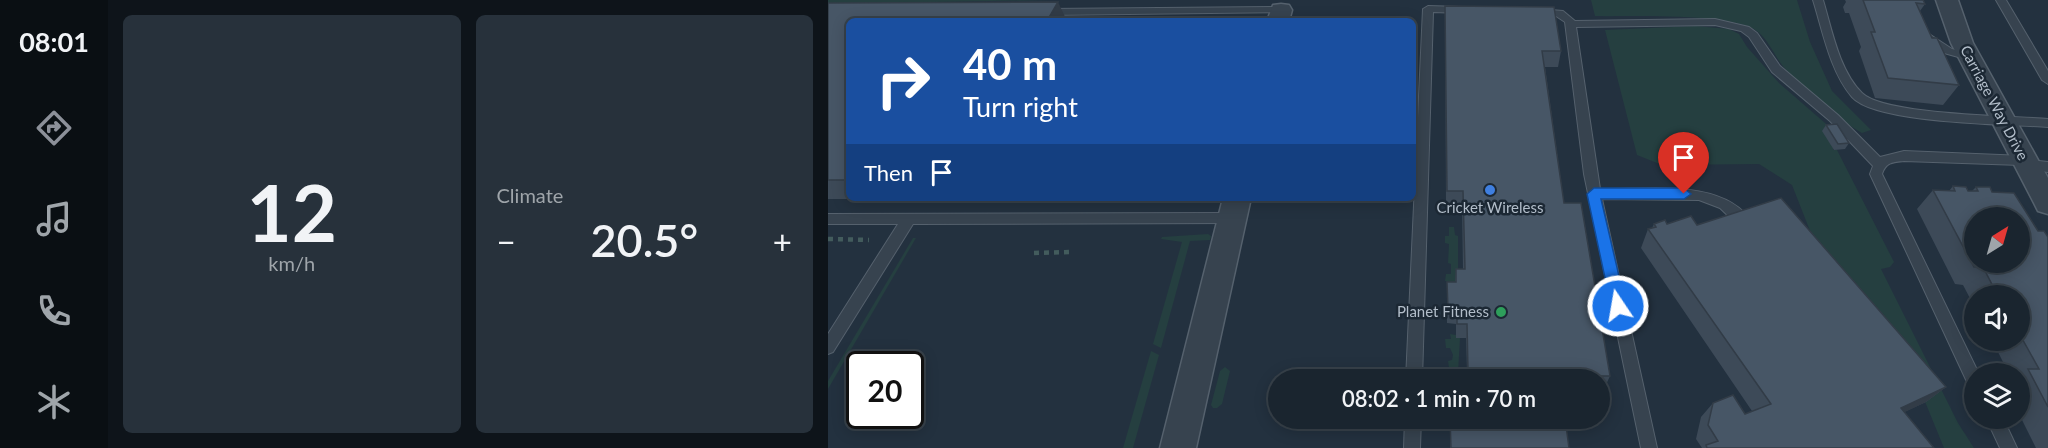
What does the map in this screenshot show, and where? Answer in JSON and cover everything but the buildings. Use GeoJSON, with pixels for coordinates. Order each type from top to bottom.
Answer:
{"type":"FeatureCollection","features":[{"type":"Feature","properties":{"kind":"street","name":"Carriage Way Drive"},"geometry":{"type":"LineString","coordinates":[[1947,0],[1950,13],[1970,57],[2002,120],[2033,164],[2048,202]]}},
{"type":"Feature","properties":{"kind":"street"},"geometry":{"type":"LineString","coordinates":[[1178,448],[1234,208]]}},
{"type":"Feature","properties":{"kind":"lane"},"geometry":{"type":"LineString","coordinates":[[1818,0],[1836,56],[1857,96],[1882,109],[1905,113],[2048,123]]}},
{"type":"Feature","properties":{"kind":"lane"},"geometry":{"type":"LineString","coordinates":[[2001,0],[2048,80]]}},
{"type":"Feature","properties":{"kind":"lane"},"geometry":{"type":"LineString","coordinates":[[1414,369],[1428,9],[1475,10]]}},
{"type":"Feature","properties":{"kind":"lane"},"geometry":{"type":"LineString","coordinates":[[1031,12],[1280,15]]}},
{"type":"Feature","properties":{"kind":"lane"},"geometry":{"type":"LineString","coordinates":[[1530,12],[1559,13],[1570,21],[1594,194],[1649,448]]}},
{"type":"Feature","properties":{"kind":"lane"},"geometry":{"type":"LineString","coordinates":[[1570,24],[1715,22],[1745,29],[1753,35],[1776,69],[1834,118],[1879,164]]}},
{"type":"Feature","properties":{"kind":"lane"},"geometry":{"type":"LineString","coordinates":[[1921,30],[1939,46],[1970,57]]}},
{"type":"Feature","properties":{"kind":"lane"},"geometry":{"type":"LineString","coordinates":[[1966,363],[1876,174],[1879,164],[1885,159],[1904,156],[2033,164]]}},
{"type":"Feature","properties":{"kind":"lane"},"geometry":{"type":"LineString","coordinates":[[1594,194],[1699,195],[1725,204],[1746,224]]}},
{"type":"Feature","properties":{"kind":"lane"},"geometry":{"type":"LineString","coordinates":[[828,219],[908,220],[1234,208]]}},
{"type":"Feature","properties":{"kind":"lane"},"geometry":{"type":"LineString","coordinates":[[828,347],[908,220]]}},
{"type":"Feature","properties":{"kind":"lane"},"geometry":{"type":"LineString","coordinates":[[1412,448],[1413,429]]}},
{"type":"Feature","properties":{"kind":"lane"},"geometry":{"type":"LineString","coordinates":[[2000,429],[2009,448]]}},
{"type":"Feature","properties":{"kind":"path"},"geometry":{"type":"LineString","coordinates":[[828,239],[869,240]]}},
{"type":"Feature","properties":{"kind":"path"},"geometry":{"type":"LineString","coordinates":[[1034,253],[1072,252]]}},
{"type":"Feature","properties":{"kind":"green space"},"geometry":{"type":"Polygon","coordinates":[[[828,0],[1051,0],[828,4],[828,0]]]}},
{"type":"Feature","properties":{"kind":"green space"},"geometry":{"type":"Polygon","coordinates":[[[1591,0],[1797,0],[1810,42],[1832,91],[1871,130],[1862,133],[1819,102],[1782,65],[1762,35],[1746,26],[1705,18],[1595,16],[1591,0]]]}},
{"type":"Feature","properties":{"kind":"green space"},"geometry":{"type":"Polygon","coordinates":[[[1696,26],[1729,29],[1739,34],[1747,47],[1779,83],[1833,130],[1833,150],[1837,150],[1894,262],[1890,267],[1881,269],[1958,423],[1974,448],[1944,448],[1919,387],[1814,241],[1792,185],[1759,164],[1662,165],[1637,155],[1605,30],[1696,26]]]}},
{"type":"Feature","properties":{"kind":"green space"},"geometry":{"type":"Polygon","coordinates":[[[1449,227],[1454,227],[1455,235],[1458,236],[1458,283],[1445,281],[1446,274],[1451,274],[1451,264],[1448,263],[1449,244],[1445,243],[1445,236],[1449,236],[1449,227]]]}},
{"type":"Feature","properties":{"kind":"green space"},"geometry":{"type":"Polygon","coordinates":[[[1208,234],[1211,236],[1210,240],[1190,241],[1161,348],[1153,344],[1182,242],[1161,239],[1162,237],[1208,234]]]}},
{"type":"Feature","properties":{"kind":"green space"},"geometry":{"type":"Polygon","coordinates":[[[913,238],[916,238],[850,351],[846,351],[846,358],[828,389],[828,381],[913,238]]]}},
{"type":"Feature","properties":{"kind":"green space"},"geometry":{"type":"Polygon","coordinates":[[[1450,334],[1460,338],[1458,369],[1449,368],[1448,361],[1452,360],[1453,355],[1450,348],[1446,348],[1445,339],[1451,339],[1450,334]]]}},
{"type":"Feature","properties":{"kind":"green space"},"geometry":{"type":"Polygon","coordinates":[[[1151,351],[1159,355],[1133,448],[1123,448],[1151,351]]]}},
{"type":"Feature","properties":{"kind":"green space"},"geometry":{"type":"Polygon","coordinates":[[[1225,367],[1230,371],[1222,404],[1213,408],[1211,405],[1220,371],[1225,367]]]}},
{"type":"Feature","properties":{"kind":"place","name":"Cricket Wireless"},"geometry":{"type":"Point","coordinates":[1490,190]}},
{"type":"Feature","properties":{"kind":"place","name":"Planet Fitness"},"geometry":{"type":"Point","coordinates":[1501,312]}},
{"type":"Feature","properties":{"kind":"route"},"geometry":{"type":"LineString","coordinates":[[1618,306],[1594,194],[1684,194]]}}]}
